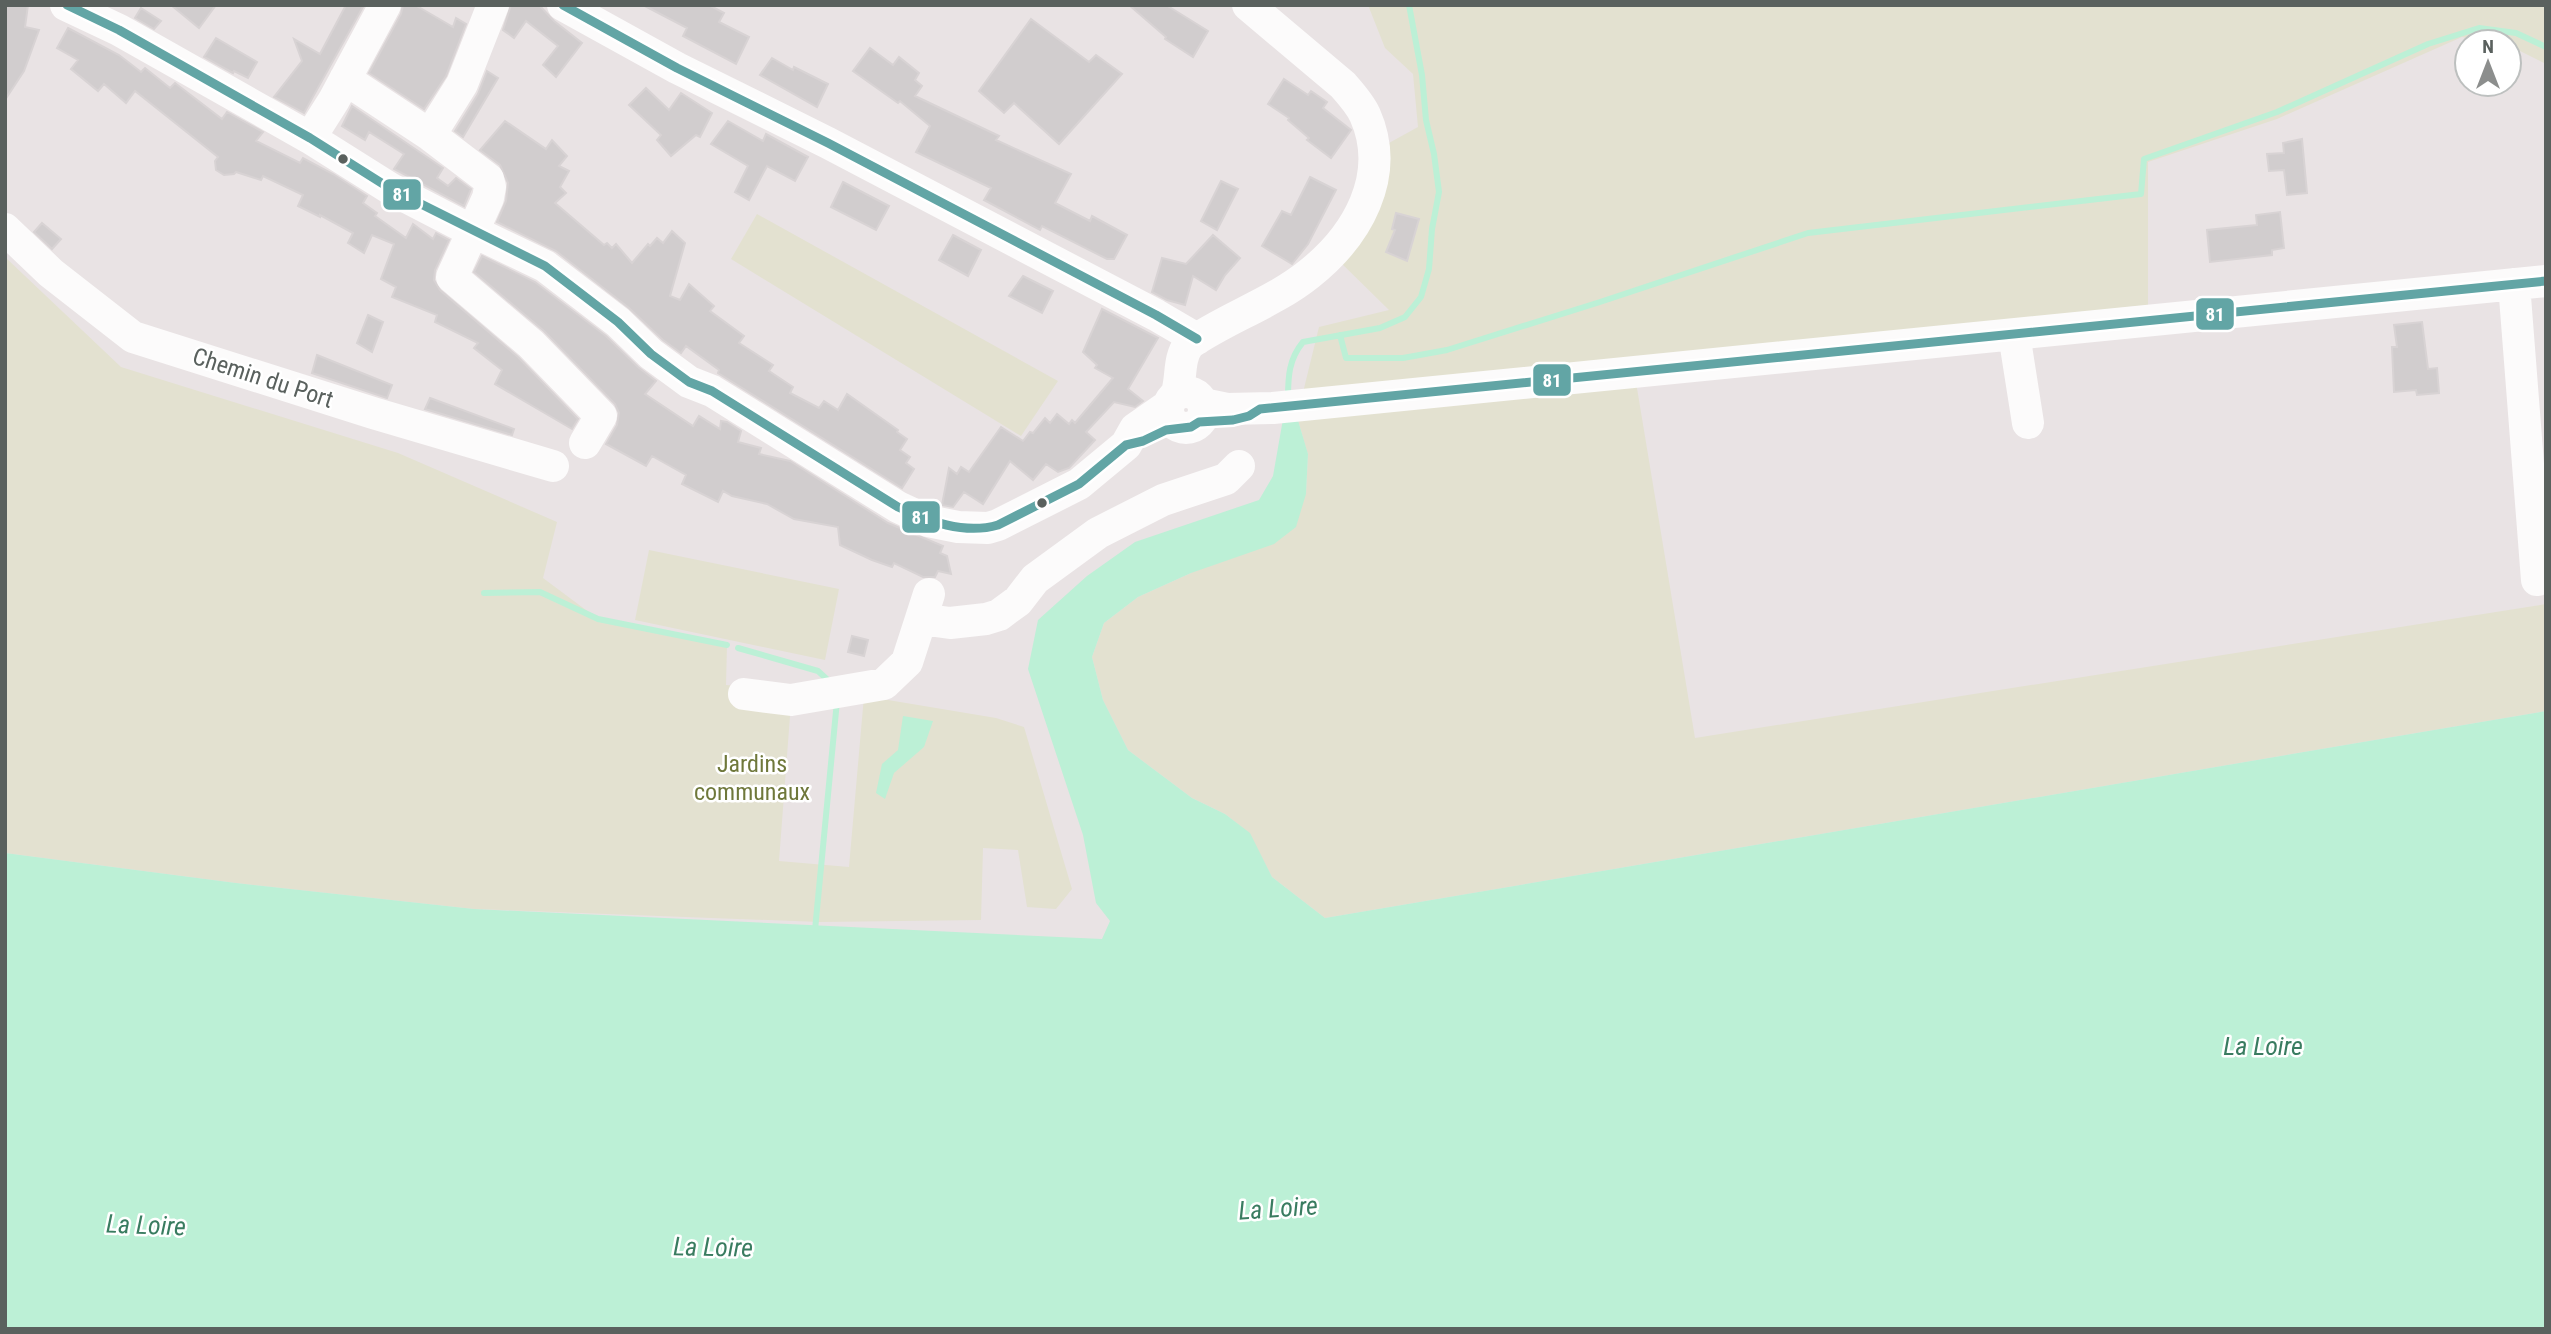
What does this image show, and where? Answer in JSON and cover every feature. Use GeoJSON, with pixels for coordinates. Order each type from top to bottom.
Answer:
{"type":"FeatureCollection","features":[{"type":"Feature","properties":{"kind":"street"},"geometry":{"type":"LineString","coordinates":[[310,138],[385,5]]}},
{"type":"Feature","properties":{"kind":"street"},"geometry":{"type":"LineString","coordinates":[[430,135],[462,84],[493,5]]}},
{"type":"Feature","properties":{"kind":"street"},"geometry":{"type":"LineString","coordinates":[[563,5],[677,68],[840,149],[1156,315],[1196,339],[1200,345],[1202,371],[1187,408]]}},
{"type":"Feature","properties":{"kind":"street"},"geometry":{"type":"LineString","coordinates":[[1196,339],[1308,275],[1332,253],[1353,226],[1372,188],[1374,160],[1371,131],[1365,114],[1355,99],[1343,85],[1248,5]]}},
{"type":"Feature","properties":{"kind":"street"},"geometry":{"type":"LineString","coordinates":[[77,8],[310,138],[391,189],[545,266],[618,322],[651,354],[689,382],[712,391],[867,490],[928,521],[958,527],[988,528],[998,525],[1079,484],[1126,445],[1135,429],[1187,408],[1233,420],[1266,409],[1307,404],[2546,281]]}},
{"type":"Feature","properties":{"kind":"street"},"geometry":{"type":"LineString","coordinates":[[345,79],[430,135],[488,179],[488,198],[452,277],[531,344],[601,416],[584,443]]}},
{"type":"Feature","properties":{"kind":"street","name":"Chemin du Port"},"geometry":{"type":"LineString","coordinates":[[5,229],[51,273],[133,337],[373,413],[553,466]]}},
{"type":"Feature","properties":{"kind":"street"},"geometry":{"type":"LineString","coordinates":[[2514,284],[2535,400],[2537,580]]}},
{"type":"Feature","properties":{"kind":"street"},"geometry":{"type":"LineString","coordinates":[[2014,334],[2028,423]]}},
{"type":"Feature","properties":{"kind":"street"},"geometry":{"type":"LineString","coordinates":[[744,694],[791,700],[884,684],[907,662],[925,606],[950,622],[986,619],[999,615],[1018,601],[1035,579],[1098,533],[1163,500],[1226,479],[1239,466]]}},
{"type":"Feature","properties":{"kind":"green space"},"geometry":{"type":"Polygon","coordinates":[[[1368,5],[2546,5],[2546,64],[2523,52],[2523,28],[2453,28],[2453,41],[2277,119],[2148,162],[2148,305],[1632,358],[1695,738],[2546,604],[2546,711],[1325,918],[1272,877],[1249,833],[1225,814],[1192,798],[1128,750],[1103,700],[1092,657],[1104,623],[1138,597],[1191,573],[1306,494],[1308,455],[1297,417],[1319,327],[1389,310],[1337,259],[1384,185],[1389,143],[1418,127],[1413,74],[1385,48],[1368,5]]]}},
{"type":"Feature","properties":{"kind":"green space"},"geometry":{"type":"Polygon","coordinates":[[[757,214],[1058,381],[1021,436],[731,259],[757,214]]]}},
{"type":"Feature","properties":{"kind":"green space","name":"Jardins communaux"},"geometry":{"type":"Polygon","coordinates":[[[5,257],[121,367],[398,453],[557,522],[543,578],[598,619],[727,645],[726,685],[792,690],[779,861],[849,867],[864,696],[996,718],[1024,727],[1072,889],[1056,909],[1027,907],[1018,850],[983,848],[981,920],[820,922],[474,909],[236,883],[5,853],[5,257]]]}},
{"type":"Feature","properties":{"kind":"green space"},"geometry":{"type":"Polygon","coordinates":[[[649,550],[839,589],[825,660],[635,620],[649,550]]]}},
{"type":"Feature","properties":{"kind":"water","name":"La Loire"},"geometry":{"type":"Polygon","coordinates":[[[1297,417],[1308,454],[1306,494],[1296,527],[1274,544],[1191,573],[1138,597],[1104,623],[1092,657],[1103,700],[1128,750],[1192,798],[1225,814],[1250,833],[1272,877],[1325,918],[2546,711],[2546,1329],[5,1329],[5,853],[236,883],[474,909],[1102,939],[1110,921],[1096,903],[1083,835],[1028,669],[1038,620],[1087,576],[1135,542],[1259,500],[1273,476],[1283,419],[1297,417]]]}},
{"type":"Feature","properties":{"kind":"water"},"geometry":{"type":"Polygon","coordinates":[[[903,716],[933,721],[924,747],[894,773],[885,799],[876,793],[882,764],[898,750],[903,716]]]}},
{"type":"Feature","properties":{"kind":"building"},"geometry":{"type":"Polygon","coordinates":[[[5,5],[28,5],[25,27],[39,30],[24,71],[5,100],[5,5]]]}},
{"type":"Feature","properties":{"kind":"building"},"geometry":{"type":"Polygon","coordinates":[[[171,5],[216,5],[199,28],[171,5]]]}},
{"type":"Feature","properties":{"kind":"building"},"geometry":{"type":"Polygon","coordinates":[[[346,5],[364,5],[304,113],[274,97],[302,61],[294,39],[320,54],[346,5]]]}},
{"type":"Feature","properties":{"kind":"building"},"geometry":{"type":"Polygon","coordinates":[[[403,5],[415,5],[453,27],[456,18],[466,24],[446,76],[424,109],[369,73],[401,14],[403,5]]]}},
{"type":"Feature","properties":{"kind":"building"},"geometry":{"type":"Polygon","coordinates":[[[511,5],[539,5],[582,43],[556,77],[543,65],[558,46],[526,21],[514,38],[503,30],[511,5]]]}},
{"type":"Feature","properties":{"kind":"building"},"geometry":{"type":"Polygon","coordinates":[[[643,5],[709,5],[724,13],[719,22],[749,37],[736,64],[683,36],[687,28],[643,5]]]}},
{"type":"Feature","properties":{"kind":"building"},"geometry":{"type":"Polygon","coordinates":[[[1129,5],[1166,5],[1208,31],[1193,57],[1165,39],[1166,37],[1129,5]]]}},
{"type":"Feature","properties":{"kind":"building"},"geometry":{"type":"Polygon","coordinates":[[[141,8],[161,21],[154,29],[135,18],[141,8]]]}},
{"type":"Feature","properties":{"kind":"building"},"geometry":{"type":"Polygon","coordinates":[[[1031,19],[1089,62],[1096,55],[1122,74],[1059,144],[1014,103],[1004,113],[979,91],[1031,19]]]}},
{"type":"Feature","properties":{"kind":"building"},"geometry":{"type":"Polygon","coordinates":[[[68,28],[119,55],[141,72],[145,68],[170,88],[175,83],[222,119],[227,112],[263,132],[256,141],[300,163],[303,158],[333,174],[367,196],[363,203],[377,213],[375,216],[406,238],[413,224],[433,239],[436,233],[449,240],[435,270],[434,280],[440,290],[518,357],[578,419],[572,429],[495,384],[502,370],[474,348],[478,343],[435,322],[437,315],[392,297],[396,287],[381,279],[394,244],[372,235],[364,253],[348,243],[353,233],[298,206],[303,195],[263,176],[261,180],[236,172],[224,175],[216,170],[215,161],[218,157],[135,91],[126,103],[104,84],[98,91],[71,69],[78,60],[57,48],[68,28]]]}},
{"type":"Feature","properties":{"kind":"building"},"geometry":{"type":"Polygon","coordinates":[[[216,38],[257,62],[248,78],[204,57],[216,38]]]}},
{"type":"Feature","properties":{"kind":"building"},"geometry":{"type":"Polygon","coordinates":[[[870,48],[893,65],[899,57],[919,73],[915,80],[922,86],[915,96],[999,136],[996,140],[1071,174],[1055,203],[1090,221],[1092,216],[1127,235],[1114,259],[1107,259],[1042,226],[1040,230],[984,200],[991,188],[916,152],[930,126],[900,101],[898,103],[853,71],[870,48]]]}},
{"type":"Feature","properties":{"kind":"building"},"geometry":{"type":"Polygon","coordinates":[[[772,58],[828,84],[817,107],[760,75],[772,58]]]}},
{"type":"Feature","properties":{"kind":"building"},"geometry":{"type":"Polygon","coordinates":[[[487,71],[498,78],[463,137],[455,131],[478,94],[487,71]]]}},
{"type":"Feature","properties":{"kind":"building"},"geometry":{"type":"Polygon","coordinates":[[[1284,79],[1308,95],[1311,91],[1327,102],[1323,108],[1351,130],[1331,158],[1307,140],[1309,138],[1288,120],[1289,118],[1268,104],[1284,79]]]}},
{"type":"Feature","properties":{"kind":"building"},"geometry":{"type":"Polygon","coordinates":[[[646,88],[669,110],[681,93],[712,113],[700,137],[696,135],[671,156],[657,140],[661,135],[629,105],[646,88]]]}},
{"type":"Feature","properties":{"kind":"building"},"geometry":{"type":"Polygon","coordinates":[[[352,106],[443,168],[437,178],[448,186],[456,178],[471,189],[464,206],[394,169],[404,154],[369,132],[365,140],[342,126],[352,106]]]}},
{"type":"Feature","properties":{"kind":"building"},"geometry":{"type":"Polygon","coordinates":[[[505,121],[546,149],[552,140],[567,156],[559,166],[569,171],[560,187],[566,193],[555,203],[604,245],[607,243],[612,248],[616,244],[632,263],[648,244],[650,246],[657,238],[663,243],[672,231],[685,243],[670,296],[680,300],[689,284],[714,306],[710,311],[744,336],[739,343],[773,365],[769,371],[793,387],[790,393],[819,408],[824,401],[838,410],[847,394],[898,430],[897,432],[907,439],[900,450],[910,457],[906,463],[914,469],[902,488],[718,373],[719,370],[686,346],[681,353],[556,251],[497,222],[506,201],[508,183],[500,165],[480,150],[505,121]]]}},
{"type":"Feature","properties":{"kind":"building"},"geometry":{"type":"Polygon","coordinates":[[[728,121],[763,141],[766,134],[808,157],[795,181],[767,166],[749,200],[735,192],[748,166],[711,144],[728,121]]]}},
{"type":"Feature","properties":{"kind":"building"},"geometry":{"type":"Polygon","coordinates":[[[2302,139],[2307,193],[2287,195],[2284,170],[2269,171],[2267,154],[2284,153],[2283,143],[2302,139]]]}},
{"type":"Feature","properties":{"kind":"building"},"geometry":{"type":"Polygon","coordinates":[[[1310,177],[1336,190],[1308,244],[1292,264],[1262,246],[1282,211],[1291,215],[1310,177]]]}},
{"type":"Feature","properties":{"kind":"building"},"geometry":{"type":"Polygon","coordinates":[[[1221,181],[1238,189],[1217,230],[1201,221],[1221,181]]]}},
{"type":"Feature","properties":{"kind":"building"},"geometry":{"type":"Polygon","coordinates":[[[843,182],[889,206],[876,230],[831,207],[843,182]]]}},
{"type":"Feature","properties":{"kind":"building"},"geometry":{"type":"Polygon","coordinates":[[[2280,212],[2284,248],[2272,250],[2272,255],[2210,262],[2207,230],[2257,225],[2256,215],[2280,212]]]}},
{"type":"Feature","properties":{"kind":"building"},"geometry":{"type":"Polygon","coordinates":[[[1396,213],[1419,219],[1407,261],[1386,252],[1395,230],[1392,229],[1396,213]]]}},
{"type":"Feature","properties":{"kind":"building"},"geometry":{"type":"Polygon","coordinates":[[[42,223],[61,239],[52,249],[34,232],[42,223]]]}},
{"type":"Feature","properties":{"kind":"building"},"geometry":{"type":"Polygon","coordinates":[[[953,235],[981,250],[968,276],[939,260],[953,235]]]}},
{"type":"Feature","properties":{"kind":"building"},"geometry":{"type":"Polygon","coordinates":[[[1213,235],[1240,258],[1216,290],[1193,276],[1185,305],[1152,292],[1162,258],[1186,264],[1213,235]]]}},
{"type":"Feature","properties":{"kind":"building"},"geometry":{"type":"Polygon","coordinates":[[[482,256],[535,282],[606,336],[656,381],[645,394],[693,426],[699,416],[720,429],[721,421],[727,422],[741,431],[738,442],[761,448],[759,454],[790,461],[888,523],[943,546],[940,553],[947,556],[951,574],[938,571],[935,577],[923,577],[894,563],[892,567],[872,560],[840,545],[838,527],[794,519],[767,504],[732,496],[723,491],[718,502],[682,484],[686,475],[652,456],[646,466],[606,444],[617,425],[619,413],[615,404],[544,331],[474,272],[482,256]]]}},
{"type":"Feature","properties":{"kind":"building"},"geometry":{"type":"Polygon","coordinates":[[[1023,276],[1053,291],[1042,313],[1009,296],[1023,276]]]}},
{"type":"Feature","properties":{"kind":"building"},"geometry":{"type":"Polygon","coordinates":[[[1102,309],[1158,338],[1128,389],[1143,401],[1135,407],[1114,402],[1086,432],[1095,440],[1069,468],[1058,472],[1046,464],[1033,480],[1010,461],[983,504],[964,492],[953,507],[942,505],[949,468],[957,474],[961,467],[969,472],[1001,427],[1023,441],[1045,418],[1050,423],[1057,414],[1069,424],[1072,420],[1075,423],[1113,378],[1095,368],[1097,365],[1083,352],[1102,309]]]}},
{"type":"Feature","properties":{"kind":"building"},"geometry":{"type":"Polygon","coordinates":[[[368,315],[383,322],[372,352],[357,343],[368,315]]]}},
{"type":"Feature","properties":{"kind":"building"},"geometry":{"type":"Polygon","coordinates":[[[2422,322],[2428,369],[2437,368],[2439,393],[2417,395],[2416,390],[2394,392],[2392,347],[2397,347],[2394,325],[2422,322]]]}},
{"type":"Feature","properties":{"kind":"building"},"geometry":{"type":"Polygon","coordinates":[[[317,355],[392,385],[387,398],[312,373],[317,355]]]}},
{"type":"Feature","properties":{"kind":"building"},"geometry":{"type":"Polygon","coordinates":[[[430,398],[514,429],[512,435],[425,409],[430,398]]]}},
{"type":"Feature","properties":{"kind":"building"},"geometry":{"type":"Polygon","coordinates":[[[852,636],[868,640],[864,656],[848,652],[852,636]]]}},
{"type":"Feature","properties":{"kind":"waterway"},"geometry":{"type":"LineString","coordinates":[[1288,398],[1290,368],[1303,342],[1380,328],[1405,317],[1421,297],[1429,269],[1432,229],[1439,192],[1409,5]]}},
{"type":"Feature","properties":{"kind":"waterway"},"geometry":{"type":"LineString","coordinates":[[1340,335],[1346,358],[1403,358],[1447,350],[1808,233],[2141,194],[2144,159],[2277,112],[2428,44],[2479,28],[2516,33],[2546,47]]}},
{"type":"Feature","properties":{"kind":"waterway"},"geometry":{"type":"LineString","coordinates":[[484,593],[540,592],[598,619],[727,645]]}},
{"type":"Feature","properties":{"kind":"waterway"},"geometry":{"type":"LineString","coordinates":[[738,648],[818,671],[830,682]]}},
{"type":"Feature","properties":{"kind":"waterway"},"geometry":{"type":"LineString","coordinates":[[815,930],[837,701]]}},
{"type":"Feature","properties":{"kind":"transit line","name":"81"},"geometry":{"type":"LineString","coordinates":[[67,5],[119,30],[310,138],[391,189],[545,266],[618,322],[651,354],[689,382],[712,391],[898,507],[946,525],[959,527],[985,528],[998,525],[1079,484],[1126,445],[1143,441],[1166,430],[1191,427],[1199,422],[1233,420],[1249,416],[1260,409],[2546,281]]}},
{"type":"Feature","properties":{"kind":"transit line","name":"81"},"geometry":{"type":"LineString","coordinates":[[563,5],[677,68],[828,143],[1197,339]]}}]}
